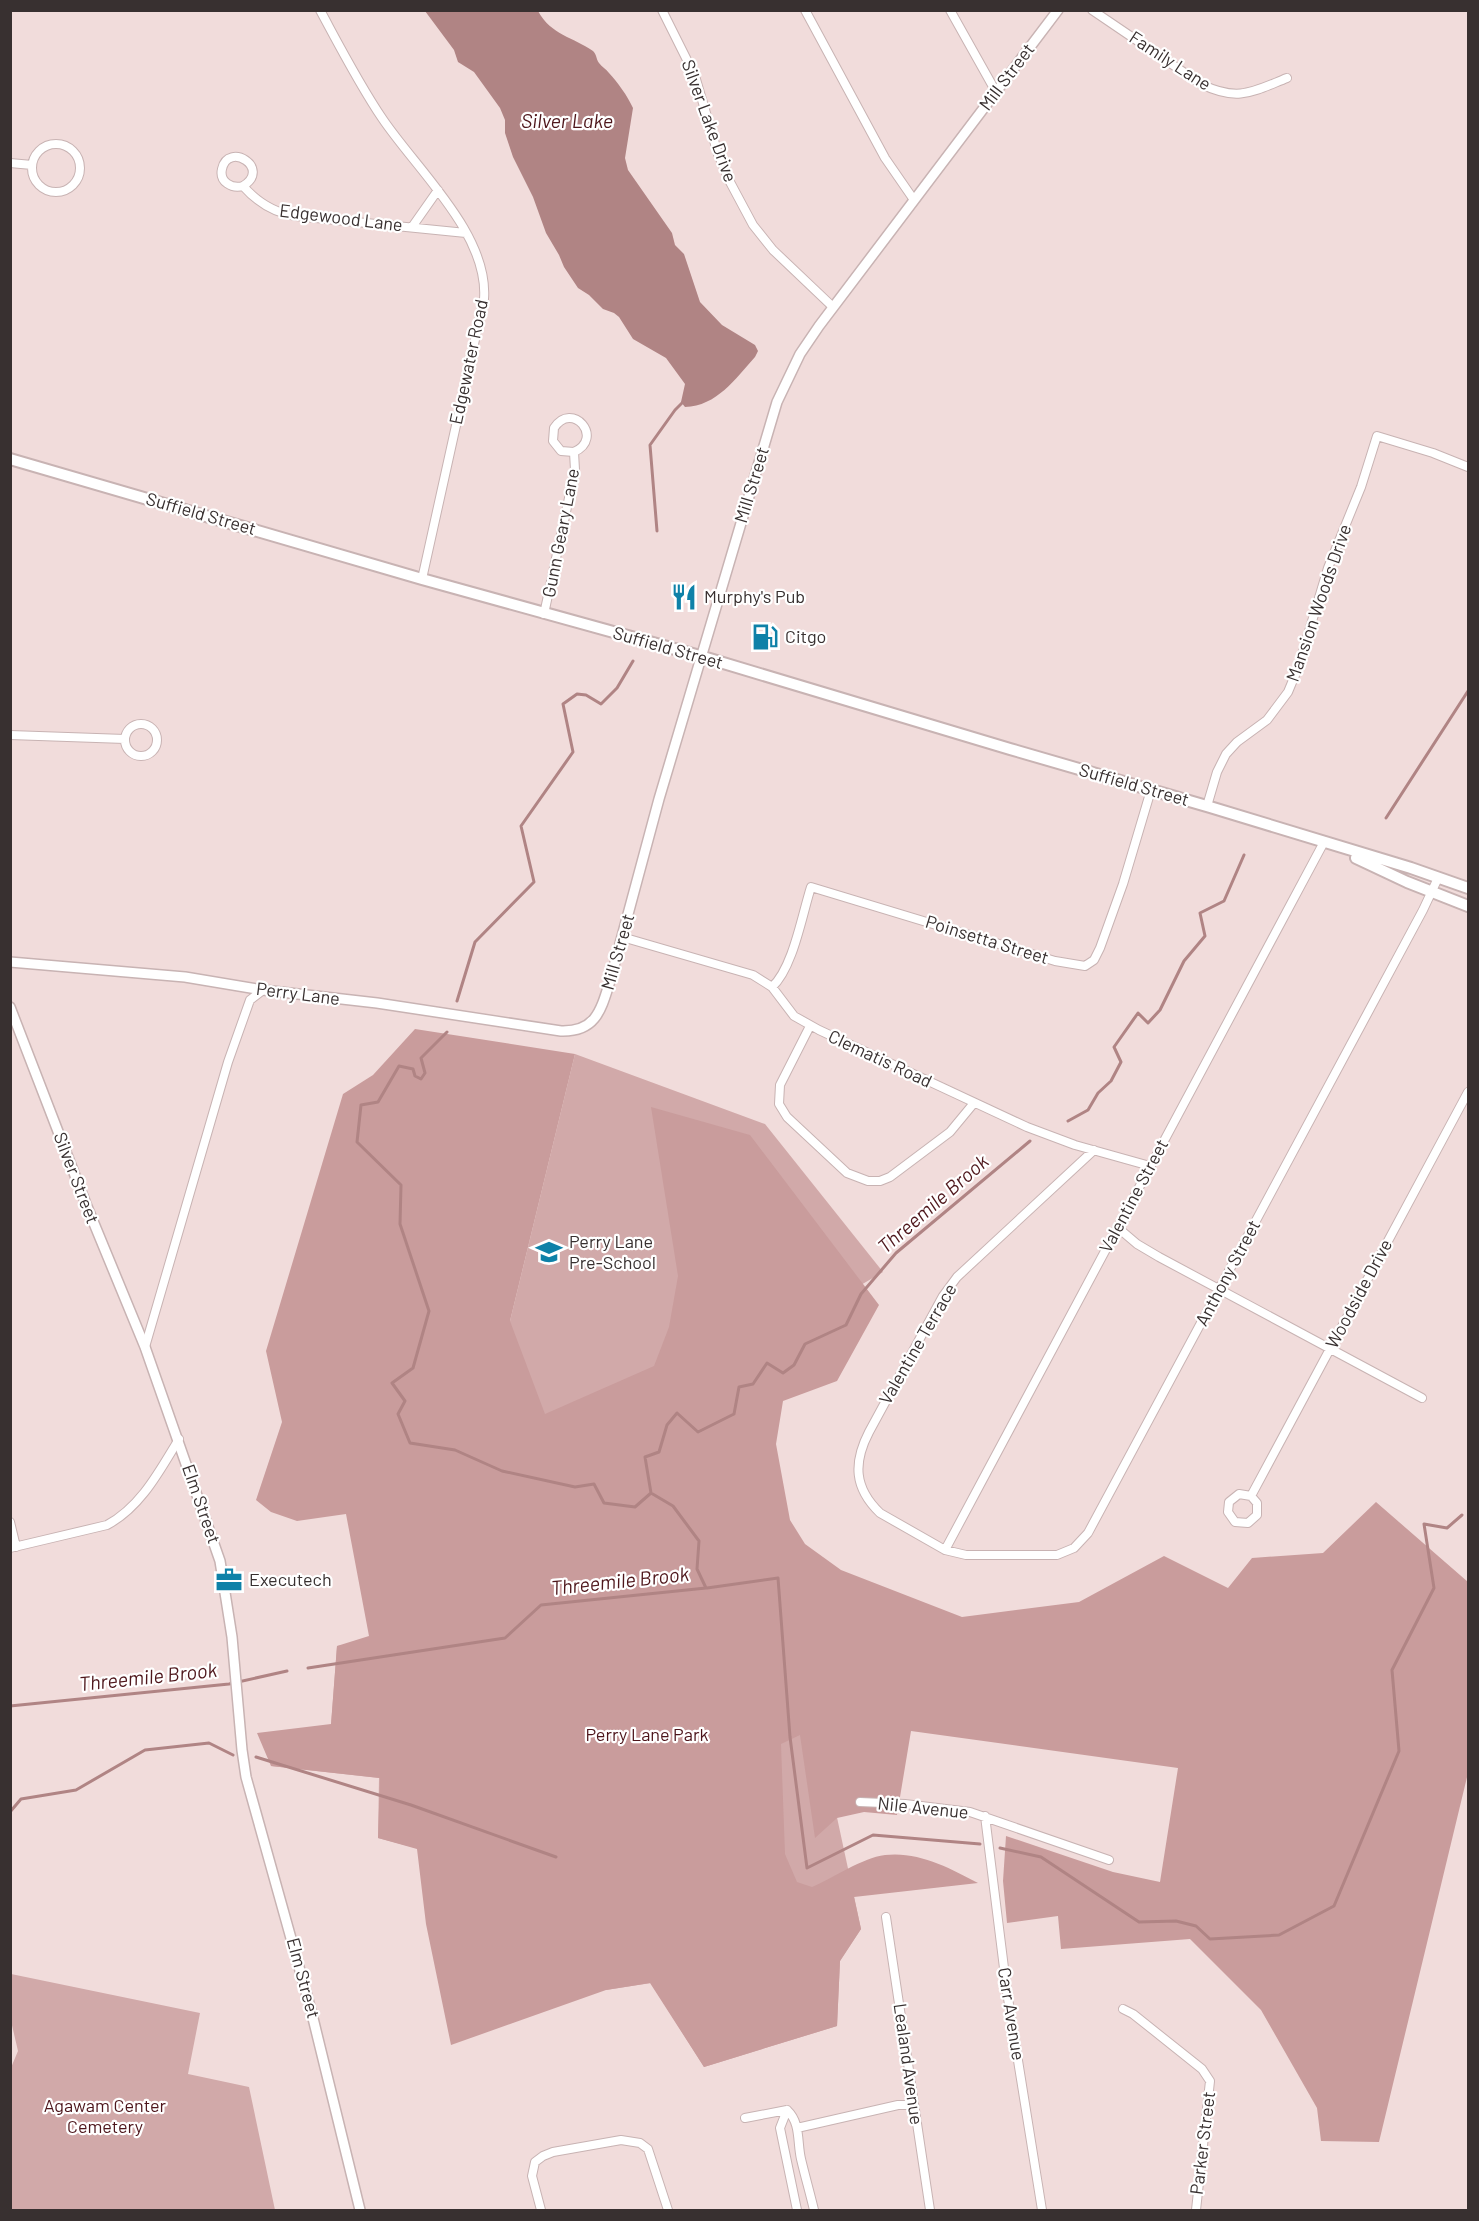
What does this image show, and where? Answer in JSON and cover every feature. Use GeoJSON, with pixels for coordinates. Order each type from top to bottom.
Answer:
{"type":"FeatureCollection","features":[{"type":"Feature","properties":{"kind":"main road","name":"Suffield Street"},"geometry":{"type":"LineString","coordinates":[[10,459],[544,614],[700,656],[1207,806],[1468,888]]}},
{"type":"Feature","properties":{"kind":"main road","name":"Suffield Street"},"geometry":{"type":"LineString","coordinates":[[1324,842],[1431,892],[1468,906]]}},
{"type":"Feature","properties":{"kind":"street","name":"Edgewater Road"},"geometry":{"type":"LineString","coordinates":[[320,10],[385,123],[438,190],[466,233],[483,269],[484,299],[422,579]]}},
{"type":"Feature","properties":{"kind":"street","name":"Silver Lake Drive"},"geometry":{"type":"LineString","coordinates":[[662,10],[695,76],[718,154],[730,183],[753,225],[778,255],[833,307]]}},
{"type":"Feature","properties":{"kind":"street"},"geometry":{"type":"LineString","coordinates":[[805,10],[885,158],[914,200]]}},
{"type":"Feature","properties":{"kind":"street"},"geometry":{"type":"LineString","coordinates":[[950,10],[996,92]]}},
{"type":"Feature","properties":{"kind":"street","name":"Mill Street"},"geometry":{"type":"LineString","coordinates":[[585,1027],[596,1018],[601,1009],[700,656],[777,402],[800,354],[833,307],[1058,10]]}},
{"type":"Feature","properties":{"kind":"street","name":"Family Lane"},"geometry":{"type":"LineString","coordinates":[[1092,10],[1201,84],[1214,90],[1239,95],[1287,78]]}},
{"type":"Feature","properties":{"kind":"street"},"geometry":{"type":"LineString","coordinates":[[56,143],[75,152],[80,171],[70,188],[60,192],[50,192],[35,180],[32,165],[38,151],[46,145],[56,143]]}},
{"type":"Feature","properties":{"kind":"street","name":"Edgewood Lane"},"geometry":{"type":"LineString","coordinates":[[234,157],[244,158],[251,165],[252,175],[248,184],[243,186],[228,185],[222,177],[223,166],[234,157]]}},
{"type":"Feature","properties":{"kind":"street"},"geometry":{"type":"LineString","coordinates":[[10,163],[32,165]]}},
{"type":"Feature","properties":{"kind":"street","name":"Edgewood Lane"},"geometry":{"type":"LineString","coordinates":[[243,186],[258,202],[287,214],[466,233]]}},
{"type":"Feature","properties":{"kind":"street","name":"Edgewood Lane"},"geometry":{"type":"LineString","coordinates":[[412,227],[438,190]]}},
{"type":"Feature","properties":{"kind":"street","name":"Gunn Geary Lane"},"geometry":{"type":"LineString","coordinates":[[563,419],[576,419],[584,426],[586,432],[584,444],[574,452],[561,451],[553,441],[554,428],[563,419]]}},
{"type":"Feature","properties":{"kind":"street","name":"Mansion Woods Drive"},"geometry":{"type":"LineString","coordinates":[[1207,806],[1217,772],[1226,754],[1267,720],[1288,692],[1298,668],[1328,568],[1362,487],[1377,436],[1433,453],[1468,467]]}},
{"type":"Feature","properties":{"kind":"street","name":"Gunn Geary Lane"},"geometry":{"type":"LineString","coordinates":[[544,614],[575,470],[574,452]]}},
{"type":"Feature","properties":{"kind":"street"},"geometry":{"type":"LineString","coordinates":[[144,724],[154,732],[156,745],[150,752],[138,755],[129,751],[125,738],[131,727],[144,724]]}},
{"type":"Feature","properties":{"kind":"street"},"geometry":{"type":"LineString","coordinates":[[10,735],[125,738]]}},
{"type":"Feature","properties":{"kind":"street","name":"Poinsetta Street"},"geometry":{"type":"LineString","coordinates":[[771,987],[785,970],[811,887],[1048,959],[1085,966],[1094,960],[1100,948],[1123,885],[1151,790]]}},
{"type":"Feature","properties":{"kind":"street","name":"Valentine Street"},"geometry":{"type":"LineString","coordinates":[[945,1550],[1324,842]]}},
{"type":"Feature","properties":{"kind":"street","name":"Anthony Street"},"geometry":{"type":"LineString","coordinates":[[945,1550],[966,1555],[1049,1555],[1066,1552],[1080,1543],[1088,1533],[1438,878]]}},
{"type":"Feature","properties":{"kind":"street","name":"Clematis Road"},"geometry":{"type":"LineString","coordinates":[[622,937],[753,975],[771,987],[794,1016],[810,1026],[1027,1127],[1150,1166]]}},
{"type":"Feature","properties":{"kind":"street","name":"Perry Lane"},"geometry":{"type":"LineString","coordinates":[[10,962],[184,977],[561,1031],[585,1027]]}},
{"type":"Feature","properties":{"kind":"street"},"geometry":{"type":"LineString","coordinates":[[145,1347],[228,1062],[250,1000],[263,990]]}},
{"type":"Feature","properties":{"kind":"street","name":"Silver Street"},"geometry":{"type":"LineString","coordinates":[[10,1007],[86,1204],[145,1347]]}},
{"type":"Feature","properties":{"kind":"street"},"geometry":{"type":"LineString","coordinates":[[810,1026],[780,1084],[779,1104],[787,1117],[847,1173],[857,1179],[873,1182],[890,1178],[950,1132],[974,1103]]}},
{"type":"Feature","properties":{"kind":"street","name":"Woodside Drive"},"geometry":{"type":"LineString","coordinates":[[1251,1496],[1468,1092]]}},
{"type":"Feature","properties":{"kind":"street","name":"Valentine Terrace"},"geometry":{"type":"LineString","coordinates":[[945,1550],[880,1513],[871,1504],[862,1487],[858,1467],[863,1443],[943,1296],[957,1276],[1094,1150]]}},
{"type":"Feature","properties":{"kind":"street"},"geometry":{"type":"LineString","coordinates":[[1118,1227],[1148,1250],[1219,1290],[1422,1398]]}},
{"type":"Feature","properties":{"kind":"street","name":"Elm Street"},"geometry":{"type":"LineString","coordinates":[[145,1347],[220,1561],[237,1682],[246,1777],[311,2010],[360,2211]]}},
{"type":"Feature","properties":{"kind":"street"},"geometry":{"type":"LineString","coordinates":[[10,1522],[13,1547],[107,1525],[116,1520],[146,1490],[178,1438]]}},
{"type":"Feature","properties":{"kind":"street","name":"Woodside Drive"},"geometry":{"type":"LineString","coordinates":[[1239,1494],[1251,1496],[1257,1503],[1257,1515],[1248,1523],[1235,1522],[1228,1512],[1231,1499],[1239,1494]]}},
{"type":"Feature","properties":{"kind":"street","name":"Nile Avenue"},"geometry":{"type":"LineString","coordinates":[[860,1802],[922,1806],[985,1816],[1109,1860]]}},
{"type":"Feature","properties":{"kind":"street","name":"Carr Avenue"},"geometry":{"type":"LineString","coordinates":[[985,1816],[1007,1992],[1042,2211]]}},
{"type":"Feature","properties":{"kind":"street","name":"Lealand Avenue"},"geometry":{"type":"LineString","coordinates":[[886,1917],[930,2211]]}},
{"type":"Feature","properties":{"kind":"street","name":"Parker Street"},"geometry":{"type":"LineString","coordinates":[[1123,2008],[1202,2069],[1210,2081],[1196,2211]]}},
{"type":"Feature","properties":{"kind":"street"},"geometry":{"type":"LineString","coordinates":[[797,2128],[898,2106],[914,2105]]}},
{"type":"Feature","properties":{"kind":"street"},"geometry":{"type":"LineString","coordinates":[[787,2110],[792,2115],[797,2128],[800,2155],[814,2211]]}},
{"type":"Feature","properties":{"kind":"street"},"geometry":{"type":"LineString","coordinates":[[745,2118],[787,2110]]}},
{"type":"Feature","properties":{"kind":"street"},"geometry":{"type":"LineString","coordinates":[[787,2110],[780,2128],[797,2211]]}},
{"type":"Feature","properties":{"kind":"street"},"geometry":{"type":"LineString","coordinates":[[541,2211],[532,2176],[538,2159],[553,2152],[621,2140],[640,2143],[648,2149],[668,2211]]}},
{"type":"Feature","properties":{"kind":"green space"},"geometry":{"type":"Polygon","coordinates":[[[415,1029],[575,1054],[510,1321],[545,1414],[654,1366],[669,1327],[678,1276],[651,1107],[750,1135],[879,1305],[837,1381],[783,1401],[776,1444],[790,1520],[805,1544],[841,1570],[962,1617],[1079,1602],[1164,1556],[1228,1588],[1252,1558],[1323,1553],[1376,1502],[1468,1582],[1468,1773],[1379,2142],[1321,2141],[1317,2108],[1261,2010],[1190,1939],[1061,1949],[1058,1916],[1007,1923],[1003,1881],[1006,1836],[1113,1872],[1160,1882],[1178,1768],[911,1731],[897,1815],[864,1812],[837,1818],[815,1838],[800,1735],[781,1744],[785,1854],[797,1882],[812,1887],[867,1860],[897,1854],[922,1858],[978,1883],[854,1897],[861,1929],[840,1961],[837,2026],[704,2067],[650,1983],[606,1990],[451,2045],[426,1924],[417,1849],[378,1838],[380,1778],[271,1766],[257,1733],[331,1724],[337,1646],[369,1636],[346,1514],[297,1521],[271,1512],[256,1500],[282,1422],[266,1351],[343,1094],[373,1075],[415,1029]]]}},
{"type":"Feature","properties":{"kind":"green space","name":"Perry Lane Park"},"geometry":{"type":"Polygon","coordinates":[[[575,1054],[765,1124],[883,1272],[738,1357],[861,1929],[840,1961],[837,2026],[704,2067],[651,1983],[606,1990],[590,1894],[378,1838],[379,1778],[271,1766],[330,1739],[337,1646],[528,1617],[475,1465],[575,1054]]]}},
{"type":"Feature","properties":{"kind":"green space","name":"Agawam Center Cemetery"},"geometry":{"type":"Polygon","coordinates":[[[11,1974],[200,2013],[188,2074],[249,2087],[275,2210],[11,2210],[10,2070],[18,2051],[11,2021],[11,1974]]]}},
{"type":"Feature","properties":{"kind":"water","name":"Silver Lake"},"geometry":{"type":"Polygon","coordinates":[[[425,11],[538,11],[556,31],[593,51],[599,63],[619,85],[633,108],[625,158],[628,170],[672,233],[675,245],[684,254],[700,302],[722,325],[755,345],[758,351],[755,357],[716,397],[707,402],[685,407],[681,402],[685,384],[666,358],[633,339],[619,317],[603,309],[578,288],[546,233],[533,197],[513,157],[500,108],[474,72],[458,62],[454,50],[425,11]]]}},
{"type":"Feature","properties":{"kind":"waterway"},"geometry":{"type":"LineString","coordinates":[[657,531],[650,445],[683,402]]}},
{"type":"Feature","properties":{"kind":"waterway"},"geometry":{"type":"LineString","coordinates":[[457,1001],[475,942],[534,882],[521,826],[573,752],[563,704],[577,694],[586,695],[601,704],[617,688],[633,661]]}},
{"type":"Feature","properties":{"kind":"waterway","name":"Threemile Brook"},"geometry":{"type":"LineString","coordinates":[[1386,818],[1468,691]]}},
{"type":"Feature","properties":{"kind":"waterway","name":"Threemile Brook"},"geometry":{"type":"LineString","coordinates":[[1068,1121],[1088,1110],[1098,1093],[1111,1081],[1121,1062],[1114,1047],[1138,1013],[1148,1023],[1160,1010],[1184,961],[1205,936],[1200,913],[1224,901],[1244,855]]}},
{"type":"Feature","properties":{"kind":"waterway"},"geometry":{"type":"LineString","coordinates":[[447,1032],[421,1058],[425,1073],[421,1079],[415,1076],[413,1069],[399,1066],[378,1102],[361,1105],[357,1142],[401,1185],[400,1224],[429,1311],[413,1368],[392,1383],[405,1401],[398,1414],[410,1443],[455,1450],[502,1471],[575,1487],[594,1484],[604,1503],[635,1507],[651,1493]]}},
{"type":"Feature","properties":{"kind":"waterway","name":"Threemile Brook"},"geometry":{"type":"LineString","coordinates":[[308,1668],[505,1638],[541,1605],[706,1588],[697,1569],[699,1541],[673,1506],[651,1493],[645,1457],[659,1452],[667,1425],[677,1413],[698,1432],[734,1414],[739,1387],[753,1384],[767,1363],[783,1373],[794,1365],[805,1344],[846,1325],[861,1294],[896,1253],[1030,1141]]}},
{"type":"Feature","properties":{"kind":"waterway"},"geometry":{"type":"LineString","coordinates":[[1000,1848],[1041,1857],[1139,1922],[1176,1921],[1196,1926],[1210,1939],[1279,1935],[1334,1906],[1399,1751],[1392,1670],[1434,1588],[1424,1524],[1447,1528],[1462,1515]]}},
{"type":"Feature","properties":{"kind":"waterway"},"geometry":{"type":"LineString","coordinates":[[707,1588],[778,1578],[790,1737],[807,1868],[873,1835],[980,1844]]}},
{"type":"Feature","properties":{"kind":"waterway","name":"Threemile Brook"},"geometry":{"type":"LineString","coordinates":[[10,1706],[229,1684],[287,1671]]}},
{"type":"Feature","properties":{"kind":"waterway"},"geometry":{"type":"LineString","coordinates":[[10,1812],[21,1799],[76,1790],[145,1750],[209,1743],[233,1755]]}},
{"type":"Feature","properties":{"kind":"waterway"},"geometry":{"type":"LineString","coordinates":[[256,1757],[411,1805],[556,1857]]}},
{"type":"Feature","properties":{"kind":"place","name":"Murphy's Pub"},"geometry":{"type":"Point","coordinates":[684,597]}},
{"type":"Feature","properties":{"kind":"place","name":"Citgo"},"geometry":{"type":"Point","coordinates":[765,637]}},
{"type":"Feature","properties":{"kind":"place","name":"Perry Lane Pre-School"},"geometry":{"type":"Point","coordinates":[549,1252]}},
{"type":"Feature","properties":{"kind":"place","name":"Executech"},"geometry":{"type":"Point","coordinates":[229,1580]}}]}
